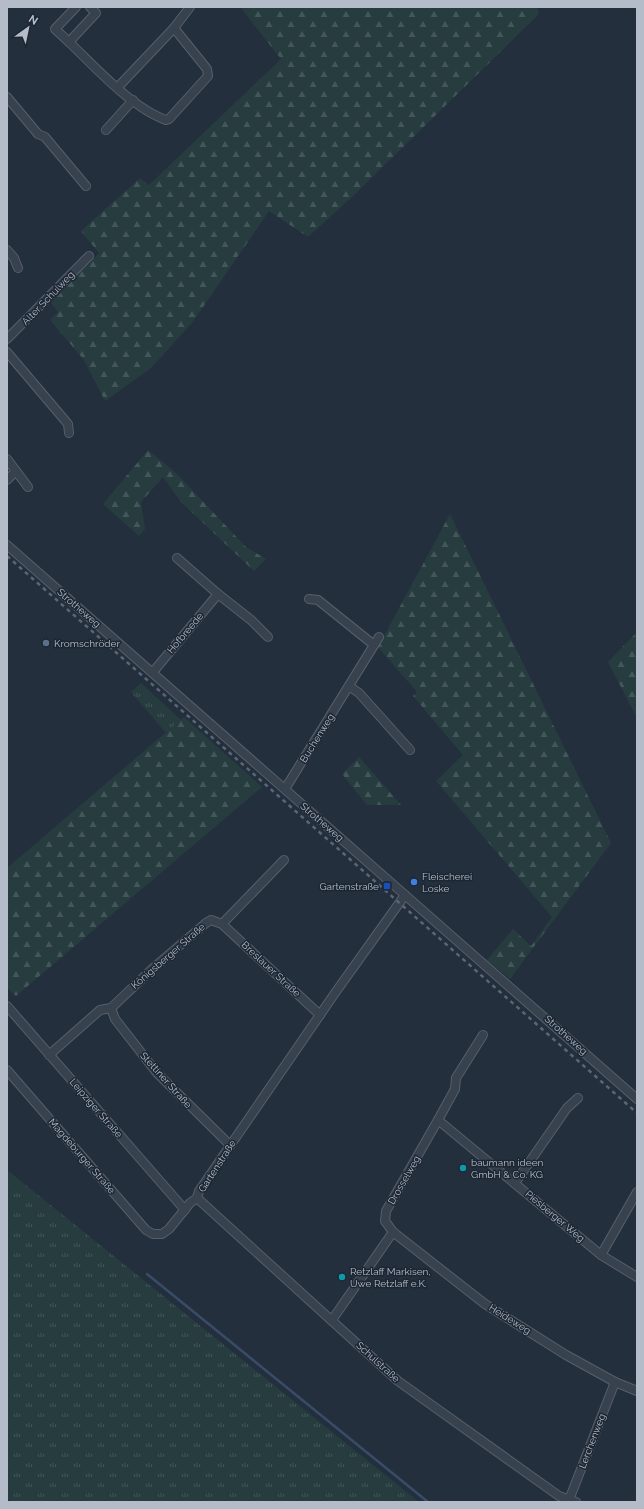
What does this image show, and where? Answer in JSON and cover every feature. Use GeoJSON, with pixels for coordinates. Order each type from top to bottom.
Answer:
{"type":"FeatureCollection","features":[{"type":"Feature","properties":{"kind":"street"},"geometry":{"type":"LineString","coordinates":[[76,7],[55,30],[132,100],[157,117],[166,120],[169,119],[208,76],[207,69],[174,28]]}},
{"type":"Feature","properties":{"kind":"street"},"geometry":{"type":"LineString","coordinates":[[69,42],[96,13],[90,7]]}},
{"type":"Feature","properties":{"kind":"street"},"geometry":{"type":"LineString","coordinates":[[118,88],[174,28],[190,7]]}},
{"type":"Feature","properties":{"kind":"street"},"geometry":{"type":"LineString","coordinates":[[7,97],[38,134],[45,137],[86,186]]}},
{"type":"Feature","properties":{"kind":"street"},"geometry":{"type":"LineString","coordinates":[[106,130],[132,100]]}},
{"type":"Feature","properties":{"kind":"street"},"geometry":{"type":"LineString","coordinates":[[7,250],[14,258],[18,268]]}},
{"type":"Feature","properties":{"kind":"street","name":"Alter Schulweg"},"geometry":{"type":"LineString","coordinates":[[7,340],[89,256]]}},
{"type":"Feature","properties":{"kind":"street"},"geometry":{"type":"LineString","coordinates":[[7,352],[68,424],[69,433]]}},
{"type":"Feature","properties":{"kind":"street"},"geometry":{"type":"LineString","coordinates":[[7,459],[28,487]]}},
{"type":"Feature","properties":{"kind":"street"},"geometry":{"type":"LineString","coordinates":[[7,480],[16,471]]}},
{"type":"Feature","properties":{"kind":"street","name":"Strotheweg"},"geometry":{"type":"LineString","coordinates":[[7,545],[637,1099]]}},
{"type":"Feature","properties":{"kind":"street"},"geometry":{"type":"LineString","coordinates":[[177,558],[218,594],[251,620],[268,637]]}},
{"type":"Feature","properties":{"kind":"street","name":"Hofbreede"},"geometry":{"type":"LineString","coordinates":[[153,672],[218,594]]}},
{"type":"Feature","properties":{"kind":"street"},"geometry":{"type":"LineString","coordinates":[[309,599],[318,600],[374,645]]}},
{"type":"Feature","properties":{"kind":"street","name":"Buchenweg"},"geometry":{"type":"LineString","coordinates":[[285,789],[380,637]]}},
{"type":"Feature","properties":{"kind":"street"},"geometry":{"type":"LineString","coordinates":[[349,686],[360,693],[410,750]]}},
{"type":"Feature","properties":{"kind":"street"},"geometry":{"type":"LineString","coordinates":[[222,924],[284,860]]}},
{"type":"Feature","properties":{"kind":"street","name":"Gartenstraße"},"geometry":{"type":"LineString","coordinates":[[162,1234],[169,1230],[197,1198],[199,1191],[230,1145],[405,895]]}},
{"type":"Feature","properties":{"kind":"street","name":"Königsberger Straße"},"geometry":{"type":"LineString","coordinates":[[49,1055],[100,1010],[111,1008],[151,970],[206,923],[212,920],[222,924]]}},
{"type":"Feature","properties":{"kind":"street","name":"Breslauer Straße"},"geometry":{"type":"LineString","coordinates":[[222,924],[320,1015]]}},
{"type":"Feature","properties":{"kind":"street","name":"Leipziger Straße"},"geometry":{"type":"LineString","coordinates":[[7,1006],[185,1210]]}},
{"type":"Feature","properties":{"kind":"street","name":"Stettiner Straße"},"geometry":{"type":"LineString","coordinates":[[111,1008],[115,1019],[157,1073],[230,1145]]}},
{"type":"Feature","properties":{"kind":"street","name":"Drosselweg"},"geometry":{"type":"LineString","coordinates":[[393,1232],[385,1221],[386,1211],[455,1089],[456,1078],[483,1035]]}},
{"type":"Feature","properties":{"kind":"street","name":"Magdeburger Straße"},"geometry":{"type":"LineString","coordinates":[[7,1070],[146,1230],[153,1234],[162,1234]]}},
{"type":"Feature","properties":{"kind":"street"},"geometry":{"type":"LineString","coordinates":[[515,1183],[567,1108],[578,1098]]}},
{"type":"Feature","properties":{"kind":"street","name":"Piesberger Weg"},"geometry":{"type":"LineString","coordinates":[[438,1120],[601,1255],[637,1277]]}},
{"type":"Feature","properties":{"kind":"street"},"geometry":{"type":"LineString","coordinates":[[601,1255],[637,1192]]}},
{"type":"Feature","properties":{"kind":"street","name":"Schulstraße"},"geometry":{"type":"LineString","coordinates":[[197,1198],[398,1382],[559,1496],[573,1501]]}},
{"type":"Feature","properties":{"kind":"street"},"geometry":{"type":"LineString","coordinates":[[332,1320],[393,1232]]}},
{"type":"Feature","properties":{"kind":"street","name":"Heideweg"},"geometry":{"type":"LineString","coordinates":[[393,1232],[487,1305],[566,1355],[615,1382],[637,1391]]}},
{"type":"Feature","properties":{"kind":"street","name":"Lerchenweg"},"geometry":{"type":"LineString","coordinates":[[573,1501],[615,1382]]}},
{"type":"Feature","properties":{"kind":"green space"},"geometry":{"type":"Polygon","coordinates":[[[240,7],[537,7],[539,14],[352,197],[308,237],[269,211],[192,323],[151,368],[105,401],[84,360],[50,320],[58,312],[51,303],[99,253],[81,231],[140,178],[149,185],[281,59],[240,7]]]}},
{"type":"Feature","properties":{"kind":"green space"},"geometry":{"type":"Polygon","coordinates":[[[148,450],[175,472],[246,547],[266,559],[254,571],[181,502],[163,477],[141,502],[145,529],[139,536],[103,504],[148,450]]]}},
{"type":"Feature","properties":{"kind":"green space"},"geometry":{"type":"Polygon","coordinates":[[[450,514],[611,843],[510,979],[487,960],[513,929],[531,946],[552,917],[436,781],[463,755],[413,696],[417,692],[378,647],[450,514]]]}},
{"type":"Feature","properties":{"kind":"green space"},"geometry":{"type":"Polygon","coordinates":[[[637,632],[637,718],[608,662],[637,632]]]}},
{"type":"Feature","properties":{"kind":"green space"},"geometry":{"type":"Polygon","coordinates":[[[141,683],[181,720],[166,733],[131,692],[141,683]]]}},
{"type":"Feature","properties":{"kind":"green space"},"geometry":{"type":"Polygon","coordinates":[[[184,717],[262,787],[16,996],[7,988],[7,868],[184,717]]]}},
{"type":"Feature","properties":{"kind":"green space"},"geometry":{"type":"Polygon","coordinates":[[[359,757],[401,805],[367,805],[342,774],[359,757]]]}},
{"type":"Feature","properties":{"kind":"green space"},"geometry":{"type":"Polygon","coordinates":[[[7,1170],[419,1502],[13,1502],[7,1499],[7,1170]]]}},
{"type":"Feature","properties":{"kind":"waterway"},"geometry":{"type":"LineString","coordinates":[[147,1274],[428,1502]]}},
{"type":"Feature","properties":{"kind":"railway"},"geometry":{"type":"LineString","coordinates":[[7,556],[637,1113]]}},
{"type":"Feature","properties":{"kind":"place","name":"Kromschröder"},"geometry":{"type":"Point","coordinates":[46,643]}},
{"type":"Feature","properties":{"kind":"place","name":"Fleischerei Loske"},"geometry":{"type":"Point","coordinates":[414,882]}},
{"type":"Feature","properties":{"kind":"place","name":"Gartenstraße"},"geometry":{"type":"Point","coordinates":[387,886]}},
{"type":"Feature","properties":{"kind":"place","name":"baumann ideen GmbH & Co. KG"},"geometry":{"type":"Point","coordinates":[463,1168]}},
{"type":"Feature","properties":{"kind":"place","name":"Retzlaff Markisen, Uwe Retzlaff e.K."},"geometry":{"type":"Point","coordinates":[342,1277]}}]}
